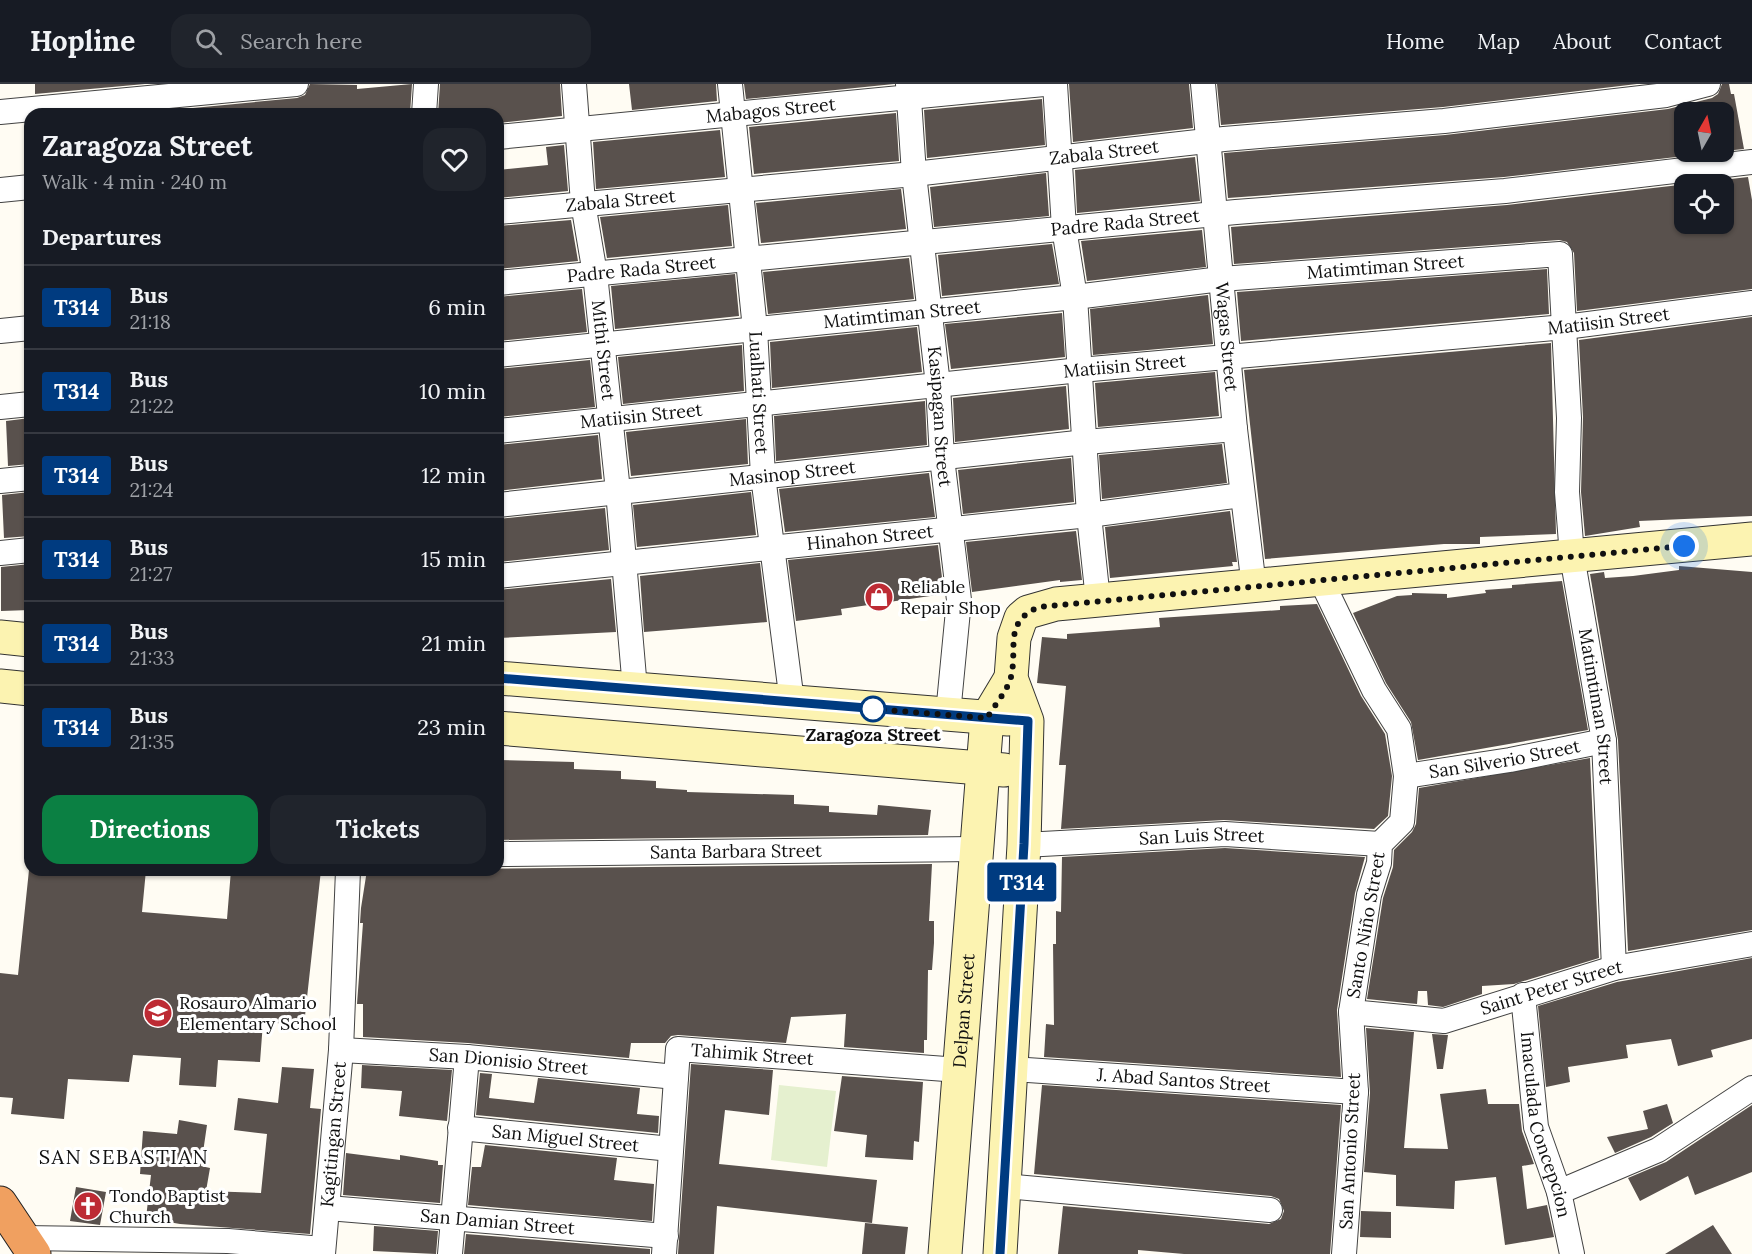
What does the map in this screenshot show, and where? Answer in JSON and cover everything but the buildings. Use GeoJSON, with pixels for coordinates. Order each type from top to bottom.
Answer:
{"type":"FeatureCollection","features":[{"type":"Feature","properties":{"kind":"highway"},"geometry":{"type":"LineString","coordinates":[[0,1203],[29,1246]]}},
{"type":"Feature","properties":{"kind":"street"},"geometry":{"type":"LineString","coordinates":[[54,108],[202,97],[296,84]]}},
{"type":"Feature","properties":{"kind":"street"},"geometry":{"type":"LineString","coordinates":[[424,108],[426,84]]}},
{"type":"Feature","properties":{"kind":"street","name":"Mithi Street"},"geometry":{"type":"LineString","coordinates":[[574,84],[583,203],[595,274],[600,345],[618,491],[634,689]]}},
{"type":"Feature","properties":{"kind":"street","name":"Lualhati Street"},"geometry":{"type":"LineString","coordinates":[[730,84],[755,329],[763,476],[792,702]]}},
{"type":"Feature","properties":{"kind":"street","name":"Mabagos Street"},"geometry":{"type":"LineString","coordinates":[[504,136],[577,128],[655,124],[908,91],[1044,84]]}},
{"type":"Feature","properties":{"kind":"street"},"geometry":{"type":"LineString","coordinates":[[1055,84],[1064,228],[1075,297],[1089,515],[1098,600]]}},
{"type":"Feature","properties":{"kind":"street","name":"Wagas Street"},"geometry":{"type":"LineString","coordinates":[[1203,84],[1235,429],[1254,587]]}},
{"type":"Feature","properties":{"kind":"street","name":"Zabala Street"},"geometry":{"type":"LineString","coordinates":[[504,211],[914,174],[1060,156],[1467,118],[1666,95],[1708,84]]}},
{"type":"Feature","properties":{"kind":"street","name":"Kasipagan Street"},"geometry":{"type":"LineString","coordinates":[[908,91],[914,174],[938,385],[942,458],[959,600],[948,714]]}},
{"type":"Feature","properties":{"kind":"street"},"geometry":{"type":"LineString","coordinates":[[0,112],[24,110]]}},
{"type":"Feature","properties":{"kind":"street","name":"Padre Rada Street"},"geometry":{"type":"LineString","coordinates":[[504,282],[1215,214],[1504,191],[1752,162]]}},
{"type":"Feature","properties":{"kind":"street"},"geometry":{"type":"LineString","coordinates":[[0,190],[24,188]]}},
{"type":"Feature","properties":{"kind":"street","name":"Matimtiman Street"},"geometry":{"type":"LineString","coordinates":[[504,354],[1075,297],[1221,279],[1560,254],[1569,418],[1567,492],[1572,556],[1604,741],[1614,968]]}},
{"type":"Feature","properties":{"kind":"street","name":"Matiisin Street"},"geometry":{"type":"LineString","coordinates":[[504,430],[1080,370],[1564,327],[1752,303]]}},
{"type":"Feature","properties":{"kind":"street"},"geometry":{"type":"LineString","coordinates":[[0,331],[24,329]]}},
{"type":"Feature","properties":{"kind":"street"},"geometry":{"type":"LineString","coordinates":[[0,407],[24,405]]}},
{"type":"Feature","properties":{"kind":"street","name":"Masinop Street"},"geometry":{"type":"LineString","coordinates":[[504,505],[618,491],[1086,442],[1235,429]]}},
{"type":"Feature","properties":{"kind":"street"},"geometry":{"type":"LineString","coordinates":[[0,481],[24,479]]}},
{"type":"Feature","properties":{"kind":"street","name":"Hinahon Street"},"geometry":{"type":"LineString","coordinates":[[504,575],[1089,515],[1242,495]]}},
{"type":"Feature","properties":{"kind":"street"},"geometry":{"type":"LineString","coordinates":[[1000,1254],[1024,844],[1028,721],[1011,678],[1014,638],[1021,618],[1039,607],[1098,600],[1752,539]]}},
{"type":"Feature","properties":{"kind":"street"},"geometry":{"type":"LineString","coordinates":[[0,553],[24,551]]}},
{"type":"Feature","properties":{"kind":"street","name":"Santo Niño Street"},"geometry":{"type":"LineString","coordinates":[[1322,580],[1374,690],[1399,729],[1406,776],[1402,822],[1380,844],[1379,863],[1369,895],[1351,1012]]}},
{"type":"Feature","properties":{"kind":"street"},"geometry":{"type":"LineString","coordinates":[[0,637],[24,639]]}},
{"type":"Feature","properties":{"kind":"street"},"geometry":{"type":"LineString","coordinates":[[504,678],[1028,721]]}},
{"type":"Feature","properties":{"kind":"street"},"geometry":{"type":"LineString","coordinates":[[983,768],[987,718],[1011,678]]}},
{"type":"Feature","properties":{"kind":"street"},"geometry":{"type":"LineString","coordinates":[[0,686],[24,688]]}},
{"type":"Feature","properties":{"kind":"street"},"geometry":{"type":"LineString","coordinates":[[504,728],[1026,771]]}},
{"type":"Feature","properties":{"kind":"street","name":"San Silverio Street"},"geometry":{"type":"LineString","coordinates":[[1406,776],[1510,760],[1604,741]]}},
{"type":"Feature","properties":{"kind":"street","name":"Delpan Street"},"geometry":{"type":"LineString","coordinates":[[945,1254],[983,768]]}},
{"type":"Feature","properties":{"kind":"street","name":"San Luis Street"},"geometry":{"type":"LineString","coordinates":[[1024,844],[1225,834],[1380,844]]}},
{"type":"Feature","properties":{"kind":"street","name":"Santa Barbara Street"},"geometry":{"type":"LineString","coordinates":[[504,855],[976,849]]}},
{"type":"Feature","properties":{"kind":"street","name":"Kagitingan Street"},"geometry":{"type":"LineString","coordinates":[[323,1251],[340,1050],[348,876]]}},
{"type":"Feature","properties":{"kind":"street","name":"Saint Peter Street"},"geometry":{"type":"LineString","coordinates":[[1351,1012],[1444,1021],[1614,968],[1752,944]]}},
{"type":"Feature","properties":{"kind":"street","name":"Imaculada Concepcion"},"geometry":{"type":"LineString","coordinates":[[1523,995],[1536,1127],[1559,1192],[1572,1254]]}},
{"type":"Feature","properties":{"kind":"street","name":"San Antonio Street"},"geometry":{"type":"LineString","coordinates":[[1344,1254],[1356,1092],[1351,1012]]}},
{"type":"Feature","properties":{"kind":"street","name":"San Dionisio Street"},"geometry":{"type":"LineString","coordinates":[[340,1050],[466,1057],[676,1077]]}},
{"type":"Feature","properties":{"kind":"street","name":"Tahimik Street"},"geometry":{"type":"LineString","coordinates":[[665,1245],[678,1050],[959,1070]]}},
{"type":"Feature","properties":{"kind":"street"},"geometry":{"type":"LineString","coordinates":[[450,1254],[466,1057]]}},
{"type":"Feature","properties":{"kind":"street","name":"J. Abad Santos Street"},"geometry":{"type":"LineString","coordinates":[[1012,1069],[1356,1092]]}},
{"type":"Feature","properties":{"kind":"street"},"geometry":{"type":"LineString","coordinates":[[1559,1192],[1658,1150],[1752,1088]]}},
{"type":"Feature","properties":{"kind":"street","name":"San Miguel Street"},"geometry":{"type":"LineString","coordinates":[[460,1128],[671,1149]]}},
{"type":"Feature","properties":{"kind":"street"},"geometry":{"type":"LineString","coordinates":[[1005,1186],[1270,1210]]}},
{"type":"Feature","properties":{"kind":"street","name":"San Damian Street"},"geometry":{"type":"LineString","coordinates":[[328,1208],[452,1217],[665,1245]]}},
{"type":"Feature","properties":{"kind":"street"},"geometry":{"type":"LineString","coordinates":[[29,1246],[228,1241],[323,1251]]}},
{"type":"Feature","properties":{"kind":"green space"},"geometry":{"type":"Polygon","coordinates":[[[779,1085],[836,1091],[827,1167],[771,1160],[779,1085]]]}},
{"type":"Feature","properties":{"kind":"bus line","name":"T314"},"geometry":{"type":"LineString","coordinates":[[504,678],[1028,721],[1024,844],[1000,1254]]}},
{"type":"Feature","properties":{"kind":"place","name":"Reliable Repair Shop"},"geometry":{"type":"Point","coordinates":[879,597]}},
{"type":"Feature","properties":{"kind":"place","name":"Zaragoza Street"},"geometry":{"type":"Point","coordinates":[873,709]}},
{"type":"Feature","properties":{"kind":"place","name":"Rosauro Almario Elementary School"},"geometry":{"type":"Point","coordinates":[158,1013]}},
{"type":"Feature","properties":{"kind":"place","name":"Tondo Baptist Church"},"geometry":{"type":"Point","coordinates":[88,1206]}},
{"type":"Feature","properties":{"kind":"district","name":"SAN SEBASTIAN"},"geometry":{"type":"Point","coordinates":[124,1157]}},
{"type":"Feature","properties":{"kind":"route"},"geometry":{"type":"LineString","coordinates":[[873,709],[987,718],[1011,678],[1016,626],[1028,612],[1039,607],[1684,546]]}}]}
